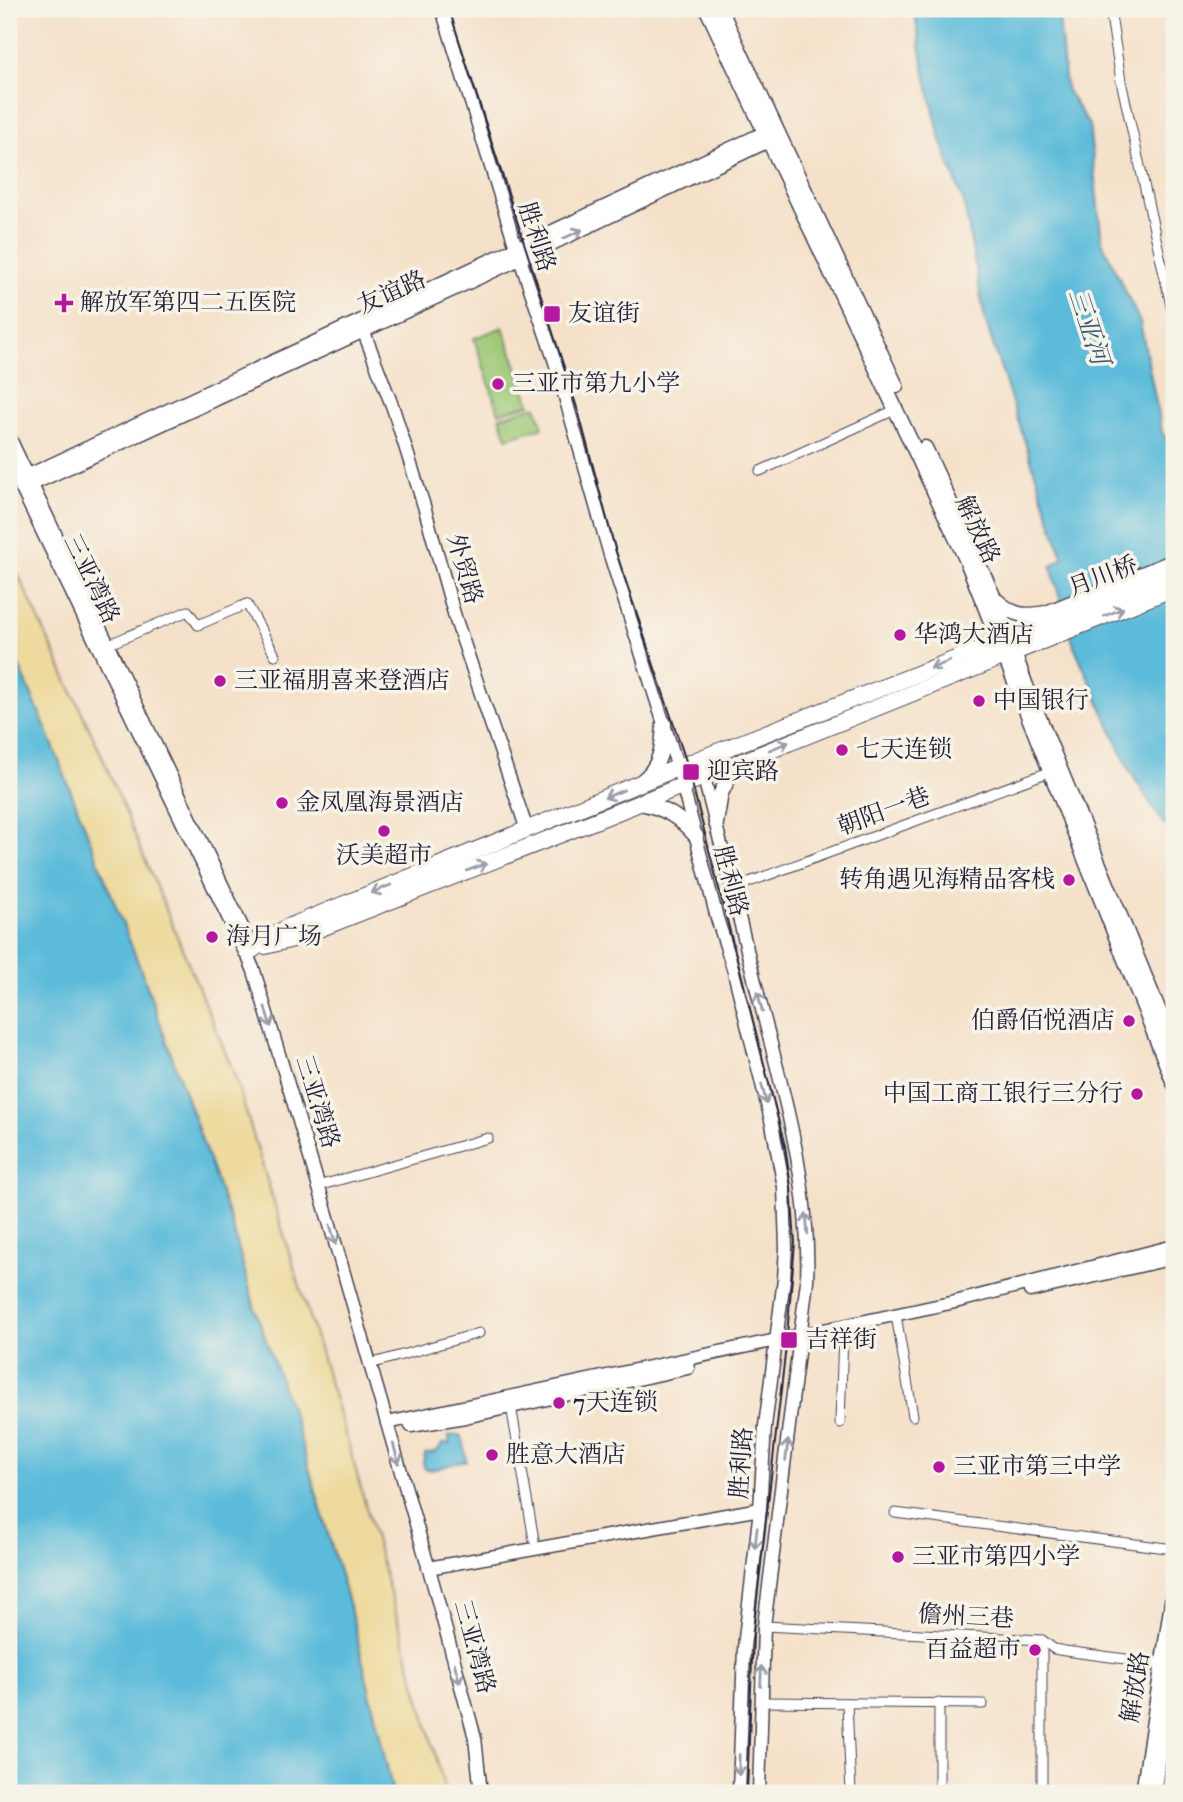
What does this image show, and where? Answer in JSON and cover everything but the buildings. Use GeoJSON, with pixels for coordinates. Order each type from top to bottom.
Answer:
{"type":"FeatureCollection","features":[{"type":"Feature","properties":{"kind":"highway","name":"月川桥"},"geometry":{"type":"LineString","coordinates":[[1049,624],[1174,574]]}},
{"type":"Feature","properties":{"kind":"highway","name":"月川桥"},"geometry":{"type":"LineString","coordinates":[[1049,624],[1174,587]]}},
{"type":"Feature","properties":{"kind":"highway"},"geometry":{"type":"LineString","coordinates":[[249,951],[293,939],[640,803],[1006,647],[1049,624]]}},
{"type":"Feature","properties":{"kind":"highway"},"geometry":{"type":"LineString","coordinates":[[249,951],[286,928],[699,759],[1006,647]]}},
{"type":"Feature","properties":{"kind":"main road","name":"胜利路"},"geometry":{"type":"LineString","coordinates":[[442,9],[555,362],[610,555],[678,768],[714,907],[733,968],[772,1124],[783,1186],[786,1248],[765,1426],[760,1509],[743,1658],[739,1793]]}},
{"type":"Feature","properties":{"kind":"main road","name":"解放路"},"geometry":{"type":"LineString","coordinates":[[707,9],[772,134],[995,600],[1006,647],[1049,772],[1174,1083]]}},
{"type":"Feature","properties":{"kind":"main road","name":"解放路"},"geometry":{"type":"LineString","coordinates":[[720,9],[772,134],[1006,647],[1174,1048]]}},
{"type":"Feature","properties":{"kind":"main road","name":"友谊路"},"geometry":{"type":"LineString","coordinates":[[24,483],[772,134]]}},
{"type":"Feature","properties":{"kind":"main road","name":"外贸路"},"geometry":{"type":"LineString","coordinates":[[361,325],[408,457],[455,617],[527,830]]}},
{"type":"Feature","properties":{"kind":"main road","name":"三亚湾路"},"geometry":{"type":"LineString","coordinates":[[9,439],[24,483],[249,951]]}},
{"type":"Feature","properties":{"kind":"main road","name":"三亚湾路"},"geometry":{"type":"LineString","coordinates":[[9,460],[24,483],[107,645],[249,951],[388,1426],[475,1738],[481,1793]]}},
{"type":"Feature","properties":{"kind":"main road"},"geometry":{"type":"LineString","coordinates":[[995,600],[1015,614],[1049,624],[1174,561]]}},
{"type":"Feature","properties":{"kind":"main road"},"geometry":{"type":"LineString","coordinates":[[638,784],[654,769],[659,759],[664,723]]}},
{"type":"Feature","properties":{"kind":"main road","name":"胜利路"},"geometry":{"type":"LineString","coordinates":[[699,759],[733,888],[802,1179],[808,1256],[801,1339],[764,1626],[759,1793]]}},
{"type":"Feature","properties":{"kind":"main road"},"geometry":{"type":"LineString","coordinates":[[716,823],[724,785],[737,762]]}},
{"type":"Feature","properties":{"kind":"main road"},"geometry":{"type":"LineString","coordinates":[[640,803],[666,810],[696,836]]}},
{"type":"Feature","properties":{"kind":"main road"},"geometry":{"type":"LineString","coordinates":[[388,1426],[801,1339],[1174,1246]]}},
{"type":"Feature","properties":{"kind":"main road"},"geometry":{"type":"LineString","coordinates":[[801,1339],[843,1333],[1174,1258]]}},
{"type":"Feature","properties":{"kind":"main road"},"geometry":{"type":"LineString","coordinates":[[388,1426],[512,1406],[776,1344]]}},
{"type":"Feature","properties":{"kind":"main road"},"geometry":{"type":"LineString","coordinates":[[428,1568],[760,1509]]}},
{"type":"Feature","properties":{"kind":"main road","name":"解放路"},"geometry":{"type":"LineString","coordinates":[[1153,1793],[1168,1743],[1169,1661],[1174,1588]]}},
{"type":"Feature","properties":{"kind":"main road","name":"解放路"},"geometry":{"type":"LineString","coordinates":[[1143,1793],[1169,1661]]}},
{"type":"Feature","properties":{"kind":"street"},"geometry":{"type":"LineString","coordinates":[[1110,9],[1121,81],[1174,319]]}},
{"type":"Feature","properties":{"kind":"street"},"geometry":{"type":"LineString","coordinates":[[760,471],[897,409]]}},
{"type":"Feature","properties":{"kind":"street"},"geometry":{"type":"LineString","coordinates":[[107,645],[188,611],[198,625],[247,604],[275,655]]}},
{"type":"Feature","properties":{"kind":"street","name":"朝阳一巷"},"geometry":{"type":"LineString","coordinates":[[733,888],[1049,772]]}},
{"type":"Feature","properties":{"kind":"street"},"geometry":{"type":"LineString","coordinates":[[318,1186],[488,1138]]}},
{"type":"Feature","properties":{"kind":"street"},"geometry":{"type":"LineString","coordinates":[[897,1321],[913,1416]]}},
{"type":"Feature","properties":{"kind":"street"},"geometry":{"type":"LineString","coordinates":[[370,1364],[479,1333]]}},
{"type":"Feature","properties":{"kind":"street"},"geometry":{"type":"LineString","coordinates":[[840,1423],[843,1333]]}},
{"type":"Feature","properties":{"kind":"street"},"geometry":{"type":"LineString","coordinates":[[512,1406],[534,1540]]}},
{"type":"Feature","properties":{"kind":"street"},"geometry":{"type":"LineString","coordinates":[[895,1513],[1174,1549]]}},
{"type":"Feature","properties":{"kind":"street","name":"儋州三巷"},"geometry":{"type":"LineString","coordinates":[[764,1626],[1042,1640],[1054,1649],[1065,1651],[1169,1661]]}},
{"type":"Feature","properties":{"kind":"street"},"geometry":{"type":"LineString","coordinates":[[1042,1640],[1042,1793]]}},
{"type":"Feature","properties":{"kind":"street"},"geometry":{"type":"LineString","coordinates":[[761,1702],[983,1704]]}},
{"type":"Feature","properties":{"kind":"street"},"geometry":{"type":"LineString","coordinates":[[848,1703],[851,1793]]}},
{"type":"Feature","properties":{"kind":"street"},"geometry":{"type":"LineString","coordinates":[[939,1703],[939,1793]]}},
{"type":"Feature","properties":{"kind":"green space"},"geometry":{"type":"Polygon","coordinates":[[[503,327],[530,404],[499,413],[474,338],[503,327]]]}},
{"type":"Feature","properties":{"kind":"green space"},"geometry":{"type":"Polygon","coordinates":[[[536,406],[543,427],[507,438],[500,417],[536,406]]]}},
{"type":"Feature","properties":{"kind":"sand"},"geometry":{"type":"Polygon","coordinates":[[[9,555],[102,756],[234,1073],[349,1446],[446,1793],[393,1793],[353,1620],[307,1461],[255,1309],[232,1225],[144,978],[50,738],[9,643],[9,555]]]}},
{"type":"Feature","properties":{"kind":"water","name":"三亚河"},"geometry":{"type":"Polygon","coordinates":[[[914,9],[1058,9],[1066,89],[1089,125],[1102,242],[1140,322],[1162,432],[1174,451],[1174,833],[1163,823],[1130,771],[1074,646],[1051,567],[1063,558],[985,320],[964,203],[941,141],[925,74],[914,9]]]}},
{"type":"Feature","properties":{"kind":"water"},"geometry":{"type":"Polygon","coordinates":[[[9,643],[50,738],[144,978],[232,1225],[255,1309],[296,1424],[353,1620],[393,1793],[9,1793],[9,643]]]}},
{"type":"Feature","properties":{"kind":"water"},"geometry":{"type":"Polygon","coordinates":[[[461,1435],[466,1462],[425,1469],[425,1454],[437,1451],[443,1443],[449,1444],[449,1436],[461,1435]]]}},
{"type":"Feature","properties":{"kind":"tram line"},"geometry":{"type":"LineString","coordinates":[[449,9],[579,414],[615,549],[687,764],[785,1146],[795,1243],[753,1634],[747,1793]]}},
{"type":"Feature","properties":{"kind":"place","name":"解放军第四二五医院"},"geometry":{"type":"Point","coordinates":[64,303]}},
{"type":"Feature","properties":{"kind":"place","name":"友谊街"},"geometry":{"type":"Point","coordinates":[552,314]}},
{"type":"Feature","properties":{"kind":"place","name":"三亚市第九小学"},"geometry":{"type":"Point","coordinates":[498,384]}},
{"type":"Feature","properties":{"kind":"place","name":"华鸿大酒店"},"geometry":{"type":"Point","coordinates":[900,635]}},
{"type":"Feature","properties":{"kind":"place","name":"三亚福朋喜来登酒店"},"geometry":{"type":"Point","coordinates":[220,681]}},
{"type":"Feature","properties":{"kind":"place","name":"中国银行"},"geometry":{"type":"Point","coordinates":[979,701]}},
{"type":"Feature","properties":{"kind":"place","name":"七天连锁"},"geometry":{"type":"Point","coordinates":[842,750]}},
{"type":"Feature","properties":{"kind":"place","name":"迎宾路"},"geometry":{"type":"Point","coordinates":[691,772]}},
{"type":"Feature","properties":{"kind":"place","name":"金凤凰海景酒店"},"geometry":{"type":"Point","coordinates":[282,803]}},
{"type":"Feature","properties":{"kind":"place","name":"沃美超市"},"geometry":{"type":"Point","coordinates":[384,831]}},
{"type":"Feature","properties":{"kind":"place","name":"转角遇见海精品客栈"},"geometry":{"type":"Point","coordinates":[1069,880]}},
{"type":"Feature","properties":{"kind":"place","name":"海月广场"},"geometry":{"type":"Point","coordinates":[212,937]}},
{"type":"Feature","properties":{"kind":"place","name":"伯爵佰悦酒店"},"geometry":{"type":"Point","coordinates":[1129,1021]}},
{"type":"Feature","properties":{"kind":"place","name":"中国工商工银行三分行"},"geometry":{"type":"Point","coordinates":[1137,1094]}},
{"type":"Feature","properties":{"kind":"place","name":"吉祥街"},"geometry":{"type":"Point","coordinates":[789,1340]}},
{"type":"Feature","properties":{"kind":"place","name":"7天连锁"},"geometry":{"type":"Point","coordinates":[559,1403]}},
{"type":"Feature","properties":{"kind":"place","name":"胜意大酒店"},"geometry":{"type":"Point","coordinates":[492,1455]}},
{"type":"Feature","properties":{"kind":"place","name":"三亚市第三中学"},"geometry":{"type":"Point","coordinates":[939,1467]}},
{"type":"Feature","properties":{"kind":"place","name":"三亚市第四小学"},"geometry":{"type":"Point","coordinates":[898,1557]}},
{"type":"Feature","properties":{"kind":"place","name":"百益超市"},"geometry":{"type":"Point","coordinates":[1035,1650]}}]}
